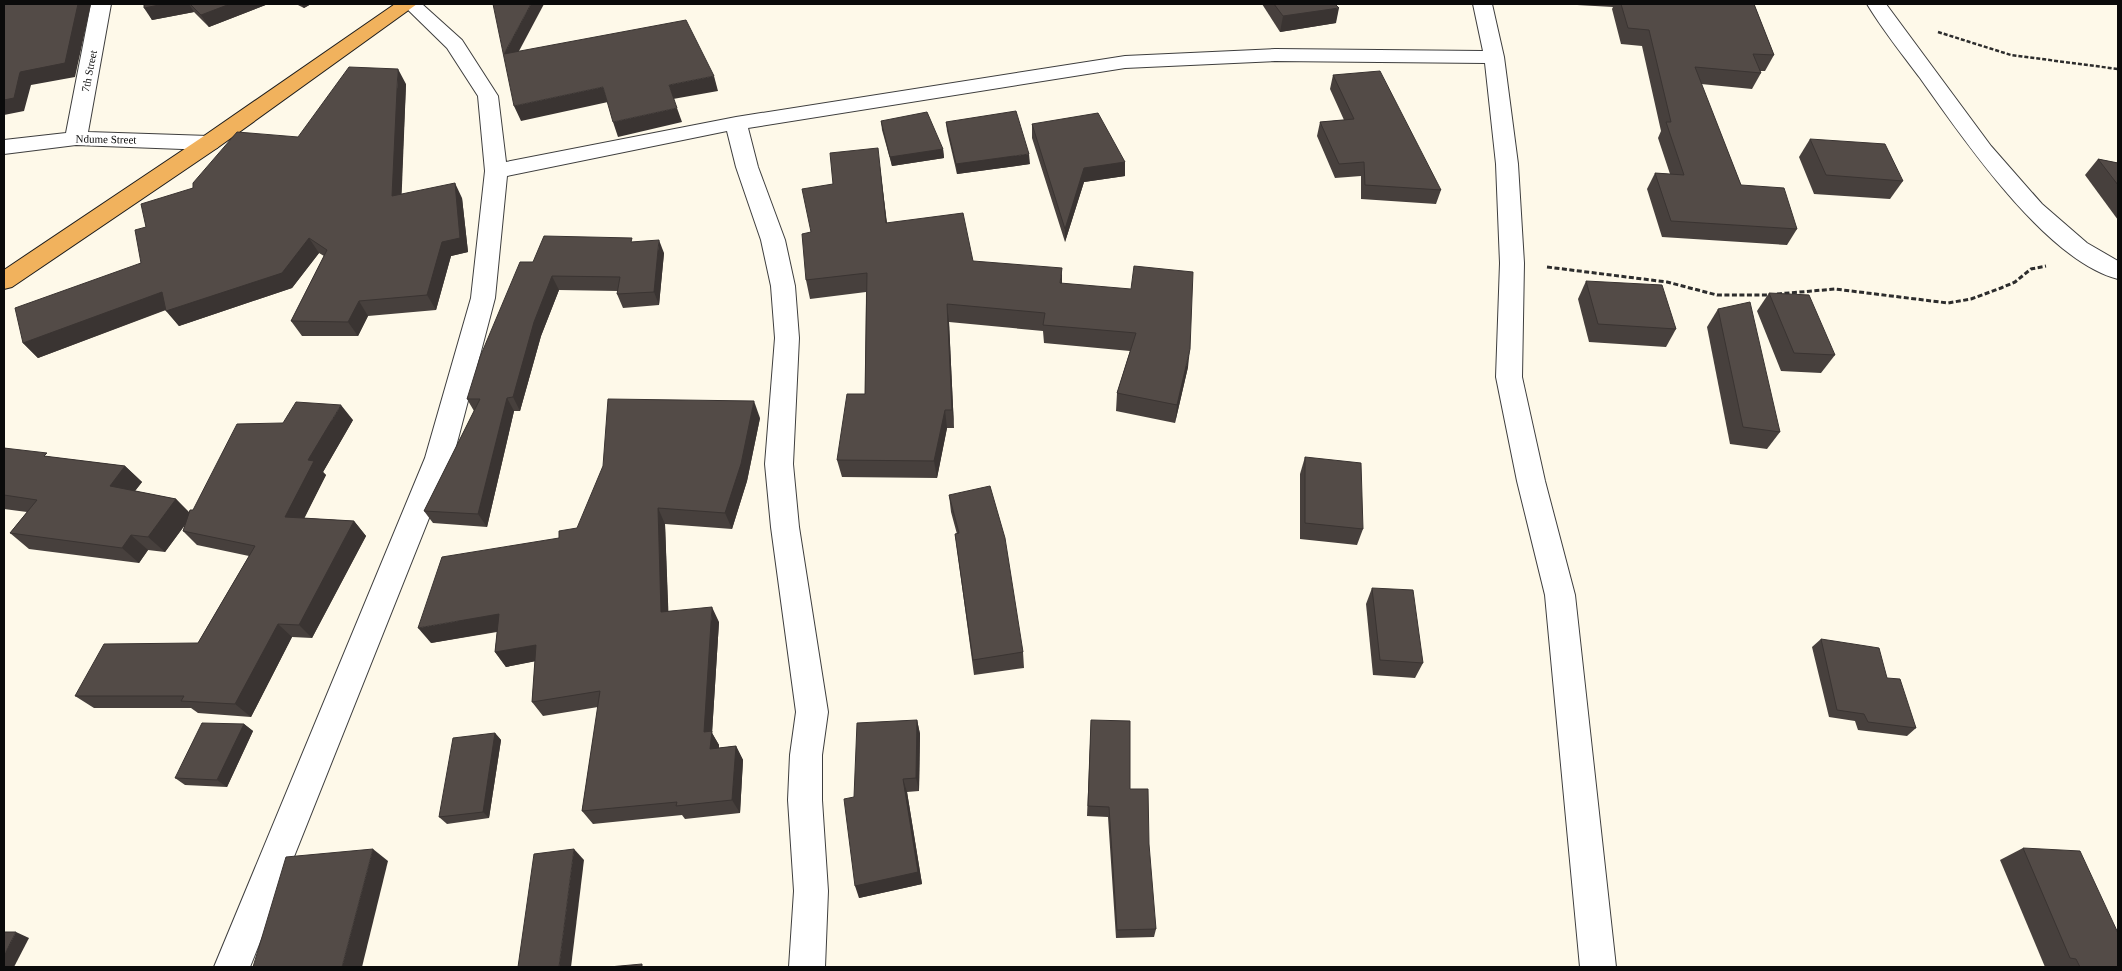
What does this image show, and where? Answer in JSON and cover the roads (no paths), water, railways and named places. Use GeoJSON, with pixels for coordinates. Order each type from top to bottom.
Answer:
{"type":"FeatureCollection","features":[{"type":"Feature","properties":{"kind":"highway"},"geometry":{"type":"LineString","coordinates":[[4,281],[209,143],[408,4]]}},
{"type":"Feature","properties":{"kind":"street","name":"7th Street"},"geometry":{"type":"LineString","coordinates":[[76,138],[101,4]]}},
{"type":"Feature","properties":{"kind":"street"},"geometry":{"type":"LineString","coordinates":[[232,967],[283,846],[439,458],[483,298],[496,171],[488,96],[456,44],[411,4]]}},
{"type":"Feature","properties":{"kind":"street"},"geometry":{"type":"LineString","coordinates":[[1484,4],[1494,56],[1507,164],[1512,263],[1509,377],[1531,481],[1560,595],[1598,967]]}},
{"type":"Feature","properties":{"kind":"street"},"geometry":{"type":"LineString","coordinates":[[1881,9],[1983,151],[2034,209],[2079,249],[2118,271]]}},
{"type":"Feature","properties":{"kind":"street"},"geometry":{"type":"LineString","coordinates":[[496,171],[569,154],[736,124],[1125,62],[1275,55],[1494,56]]}},
{"type":"Feature","properties":{"kind":"street"},"geometry":{"type":"LineString","coordinates":[[736,124],[747,166],[773,240],[783,286],[788,338],[779,464],[785,527],[812,712],[806,755],[805,800],[811,891],[807,967]]}},
{"type":"Feature","properties":{"kind":"street","name":"Ndume Street"},"geometry":{"type":"LineString","coordinates":[[4,146],[76,138],[209,143]]}}]}
